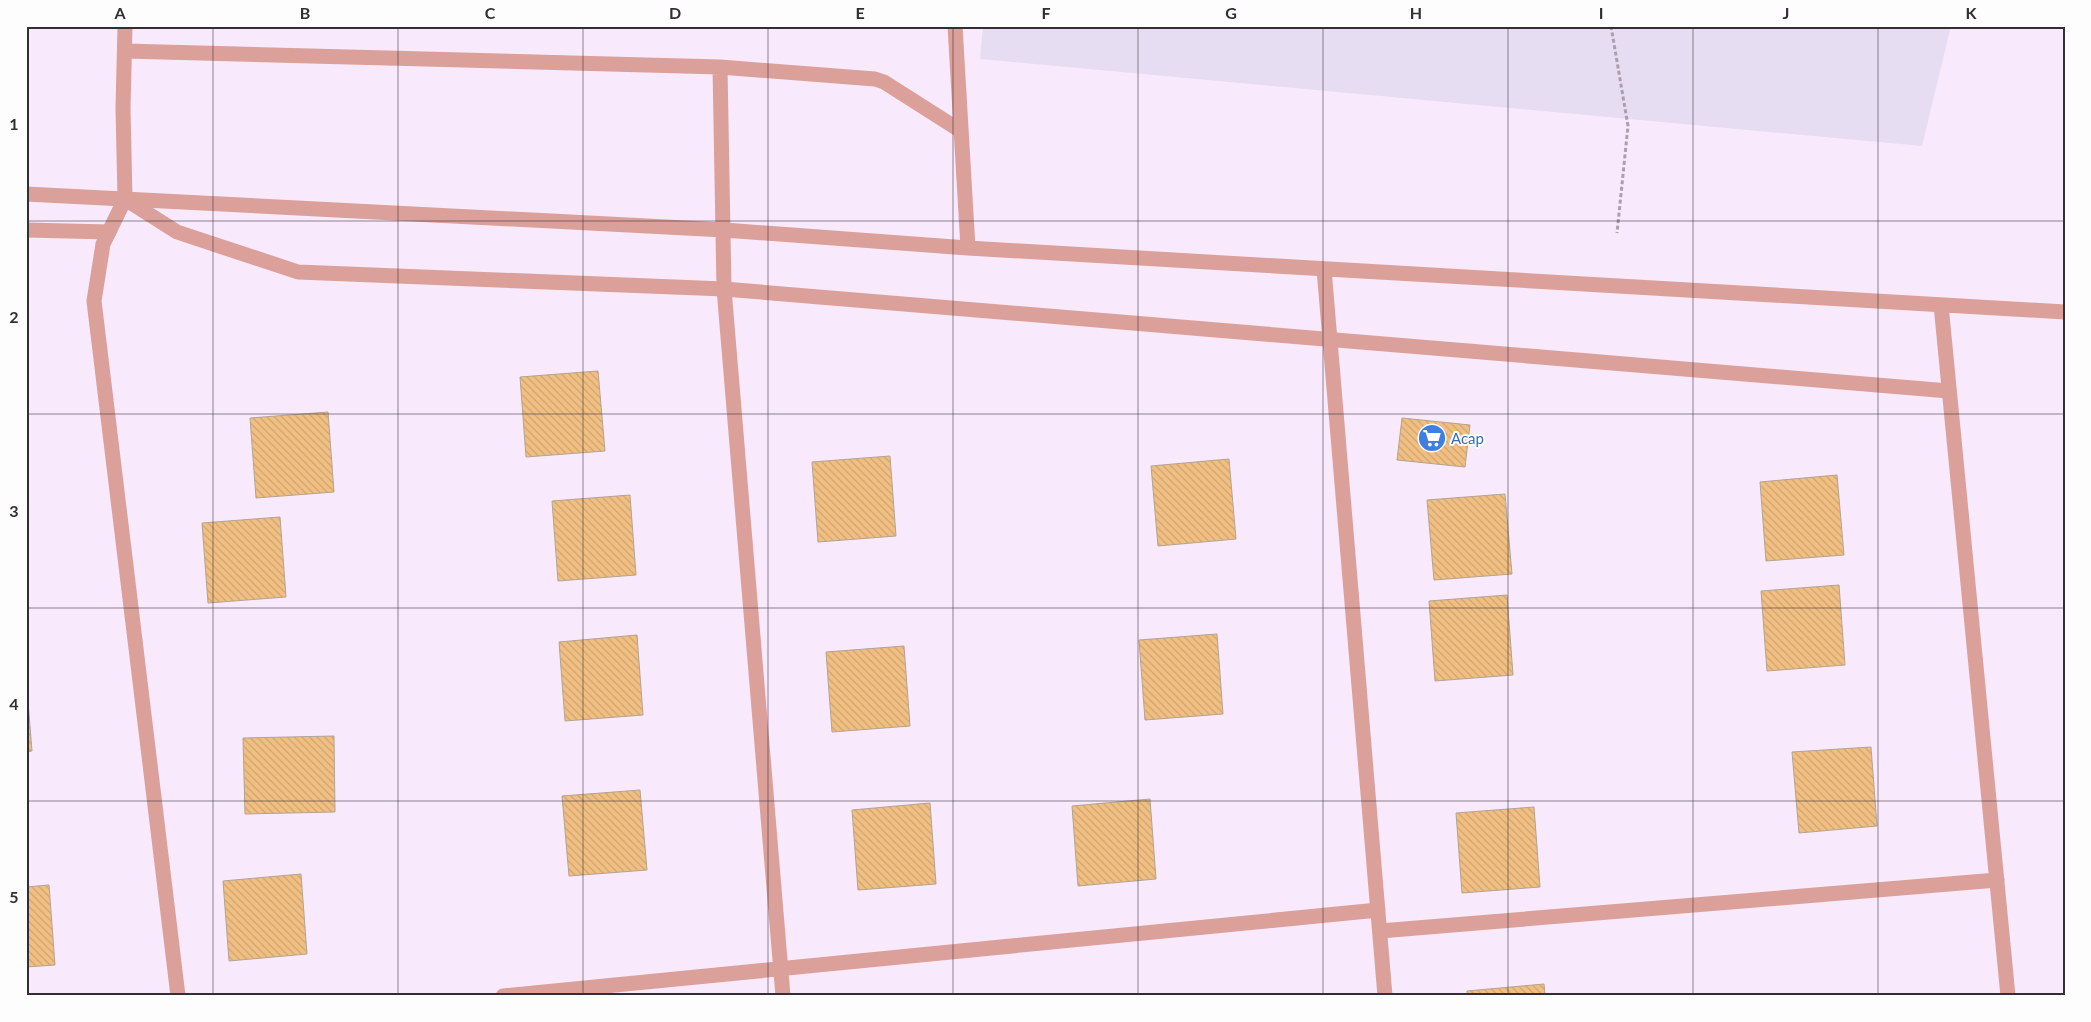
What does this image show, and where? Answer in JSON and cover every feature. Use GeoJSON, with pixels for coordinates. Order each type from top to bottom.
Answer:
{"type":"FeatureCollection","features":[{"type":"Feature","properties":{"kind":"street"},"geometry":{"type":"LineString","coordinates":[[125,26],[123,108],[125,199],[103,244],[94,301],[178,996]]}},
{"type":"Feature","properties":{"kind":"street"},"geometry":{"type":"LineString","coordinates":[[955,26],[968,248]]}},
{"type":"Feature","properties":{"kind":"street"},"geometry":{"type":"LineString","coordinates":[[125,51],[720,67],[875,79],[884,82],[961,131]]}},
{"type":"Feature","properties":{"kind":"street"},"geometry":{"type":"LineString","coordinates":[[720,67],[724,289],[783,996]]}},
{"type":"Feature","properties":{"kind":"street"},"geometry":{"type":"LineString","coordinates":[[26,194],[724,230],[968,248],[2065,312]]}},
{"type":"Feature","properties":{"kind":"street"},"geometry":{"type":"LineString","coordinates":[[125,199],[177,232],[298,272],[724,289],[1949,391]]}},
{"type":"Feature","properties":{"kind":"street"},"geometry":{"type":"LineString","coordinates":[[26,230],[109,232]]}},
{"type":"Feature","properties":{"kind":"street"},"geometry":{"type":"LineString","coordinates":[[1324,269],[1385,996]]}},
{"type":"Feature","properties":{"kind":"street"},"geometry":{"type":"LineString","coordinates":[[1941,305],[2008,996]]}},
{"type":"Feature","properties":{"kind":"street"},"geometry":{"type":"LineString","coordinates":[[1380,931],[1997,880]]}},
{"type":"Feature","properties":{"kind":"street"},"geometry":{"type":"LineString","coordinates":[[503,996],[1378,910]]}},
{"type":"Feature","properties":{"kind":"path"},"geometry":{"type":"LineString","coordinates":[[1611,26],[1628,126],[1617,234]]}},
{"type":"Feature","properties":{"kind":"shaded area"},"geometry":{"type":"Polygon","coordinates":[[[983,26],[1951,26],[1922,146],[980,59],[983,26]]]}},
{"type":"Feature","properties":{"kind":"building"},"geometry":{"type":"Polygon","coordinates":[[[598,371],[605,451],[526,457],[520,377],[598,371]]]}},
{"type":"Feature","properties":{"kind":"building"},"geometry":{"type":"Polygon","coordinates":[[[328,412],[334,492],[256,498],[250,418],[328,412]]]}},
{"type":"Feature","properties":{"kind":"building"},"geometry":{"type":"Polygon","coordinates":[[[1402,418],[1470,425],[1465,467],[1397,460],[1402,418]]]}},
{"type":"Feature","properties":{"kind":"building"},"geometry":{"type":"Polygon","coordinates":[[[890,456],[896,536],[818,542],[812,462],[890,456]]]}},
{"type":"Feature","properties":{"kind":"building"},"geometry":{"type":"Polygon","coordinates":[[[1229,459],[1236,539],[1158,546],[1151,466],[1229,459]]]}},
{"type":"Feature","properties":{"kind":"building"},"geometry":{"type":"Polygon","coordinates":[[[1837,475],[1844,555],[1766,561],[1760,482],[1837,475]]]}},
{"type":"Feature","properties":{"kind":"building"},"geometry":{"type":"Polygon","coordinates":[[[1505,494],[1512,574],[1434,580],[1427,500],[1505,494]]]}},
{"type":"Feature","properties":{"kind":"building"},"geometry":{"type":"Polygon","coordinates":[[[630,495],[636,575],[558,581],[552,501],[630,495]]]}},
{"type":"Feature","properties":{"kind":"building"},"geometry":{"type":"Polygon","coordinates":[[[280,517],[286,597],[208,603],[202,523],[280,517]]]}},
{"type":"Feature","properties":{"kind":"building"},"geometry":{"type":"Polygon","coordinates":[[[1839,585],[1845,665],[1767,671],[1761,591],[1839,585]]]}},
{"type":"Feature","properties":{"kind":"building"},"geometry":{"type":"Polygon","coordinates":[[[1507,595],[1513,675],[1435,681],[1429,601],[1507,595]]]}},
{"type":"Feature","properties":{"kind":"building"},"geometry":{"type":"Polygon","coordinates":[[[1217,634],[1223,714],[1145,720],[1139,640],[1217,634]]]}},
{"type":"Feature","properties":{"kind":"building"},"geometry":{"type":"Polygon","coordinates":[[[637,635],[643,715],[565,721],[559,642],[637,635]]]}},
{"type":"Feature","properties":{"kind":"building"},"geometry":{"type":"Polygon","coordinates":[[[904,646],[910,726],[832,732],[826,652],[904,646]]]}},
{"type":"Feature","properties":{"kind":"building"},"geometry":{"type":"Polygon","coordinates":[[[26,677],[32,751],[26,752],[26,677]]]}},
{"type":"Feature","properties":{"kind":"building"},"geometry":{"type":"Polygon","coordinates":[[[334,736],[335,812],[245,814],[243,738],[334,736]]]}},
{"type":"Feature","properties":{"kind":"building"},"geometry":{"type":"Polygon","coordinates":[[[1871,747],[1877,826],[1799,833],[1792,752],[1871,747]]]}},
{"type":"Feature","properties":{"kind":"building"},"geometry":{"type":"Polygon","coordinates":[[[640,790],[647,870],[569,876],[562,796],[640,790]]]}},
{"type":"Feature","properties":{"kind":"building"},"geometry":{"type":"Polygon","coordinates":[[[1150,799],[1156,879],[1078,886],[1072,806],[1150,799]]]}},
{"type":"Feature","properties":{"kind":"building"},"geometry":{"type":"Polygon","coordinates":[[[930,803],[936,884],[858,890],[852,810],[930,803]]]}},
{"type":"Feature","properties":{"kind":"building"},"geometry":{"type":"Polygon","coordinates":[[[1534,807],[1540,887],[1462,893],[1456,813],[1534,807]]]}},
{"type":"Feature","properties":{"kind":"building"},"geometry":{"type":"Polygon","coordinates":[[[301,874],[307,954],[229,961],[223,881],[301,874]]]}},
{"type":"Feature","properties":{"kind":"building"},"geometry":{"type":"Polygon","coordinates":[[[49,885],[55,965],[26,967],[26,887],[49,885]]]}},
{"type":"Feature","properties":{"kind":"building"},"geometry":{"type":"Polygon","coordinates":[[[1544,984],[1545,996],[1467,996],[1467,991],[1544,984]]]}},
{"type":"Feature","properties":{"kind":"place","name":"Асар"},"geometry":{"type":"Point","coordinates":[1432,438]}}]}
